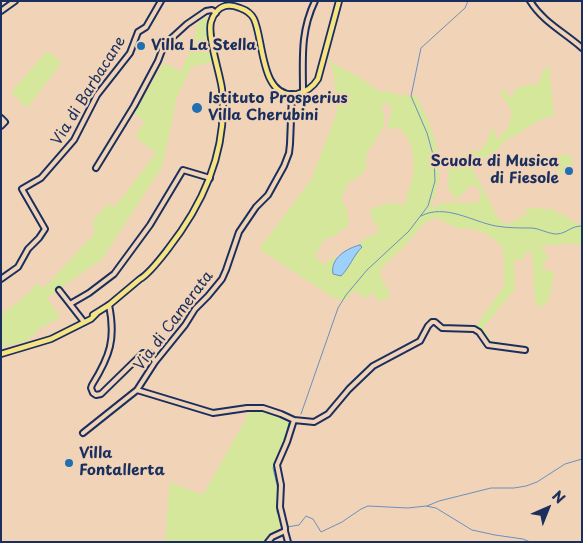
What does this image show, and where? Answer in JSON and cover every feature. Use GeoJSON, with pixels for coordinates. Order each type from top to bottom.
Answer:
{"type":"FeatureCollection","features":[{"type":"Feature","properties":{"kind":"main road"},"geometry":{"type":"LineString","coordinates":[[1,354],[40,343],[94,317],[149,270],[189,220],[210,178],[221,139],[223,115],[220,77],[210,27],[216,13],[222,7],[235,6],[251,15],[256,26],[269,78],[279,90],[292,94],[303,92],[315,84],[320,73],[339,1]]}},
{"type":"Feature","properties":{"kind":"street"},"geometry":{"type":"LineString","coordinates":[[1,11],[15,1]]}},
{"type":"Feature","properties":{"kind":"street","name":"Via di Barbacane"},"geometry":{"type":"LineString","coordinates":[[1,279],[18,267],[28,249],[45,229],[22,189],[41,178],[74,140],[97,95],[130,53],[138,32],[146,27],[162,1]]}},
{"type":"Feature","properties":{"kind":"street"},"geometry":{"type":"LineString","coordinates":[[303,92],[302,42],[306,21],[315,1]]}},
{"type":"Feature","properties":{"kind":"street"},"geometry":{"type":"LineString","coordinates":[[530,1],[540,15],[582,48]]}},
{"type":"Feature","properties":{"kind":"street"},"geometry":{"type":"LineString","coordinates":[[96,168],[134,106],[164,45],[187,24],[206,11],[212,10],[216,13]]}},
{"type":"Feature","properties":{"kind":"street","name":"Via di Camerata"},"geometry":{"type":"LineString","coordinates":[[83,433],[137,390],[155,362],[185,325],[195,309],[222,279],[239,232],[256,207],[268,195],[289,153],[292,94]]}},
{"type":"Feature","properties":{"kind":"street"},"geometry":{"type":"LineString","coordinates":[[1,118],[5,123],[1,126]]}},
{"type":"Feature","properties":{"kind":"street"},"geometry":{"type":"LineString","coordinates":[[70,304],[89,293],[114,274],[150,225],[183,170],[210,178]]}},
{"type":"Feature","properties":{"kind":"street"},"geometry":{"type":"LineString","coordinates":[[59,290],[86,320]]}},
{"type":"Feature","properties":{"kind":"street"},"geometry":{"type":"LineString","coordinates":[[109,305],[113,335],[112,343],[106,361],[92,385],[93,393],[96,395],[101,394],[143,353],[150,353],[155,362]]}},
{"type":"Feature","properties":{"kind":"street"},"geometry":{"type":"LineString","coordinates":[[104,309],[111,316]]}},
{"type":"Feature","properties":{"kind":"street"},"geometry":{"type":"LineString","coordinates":[[137,390],[213,413],[247,408],[264,408],[294,420],[314,422],[324,418],[367,371],[420,341],[432,322],[435,322],[442,328],[474,329],[479,332],[488,345],[525,350]]}},
{"type":"Feature","properties":{"kind":"street"},"geometry":{"type":"LineString","coordinates":[[288,542],[285,522],[280,507],[281,485],[277,465],[294,420]]}},
{"type":"Feature","properties":{"kind":"street"},"geometry":{"type":"LineString","coordinates":[[268,542],[272,537],[285,531]]}},
{"type":"Feature","properties":{"kind":"green space"},"geometry":{"type":"Polygon","coordinates":[[[207,16],[207,36],[213,62],[191,67],[177,97],[162,167],[102,259],[47,298],[60,317],[36,331],[35,335],[26,341],[1,347],[1,313],[21,300],[37,283],[44,288],[94,234],[93,220],[108,204],[115,207],[156,153],[135,137],[145,122],[134,113],[164,62],[181,72],[194,41],[197,23],[207,16]]]}},
{"type":"Feature","properties":{"kind":"green space"},"geometry":{"type":"Polygon","coordinates":[[[47,51],[62,62],[27,108],[11,92],[47,51]]]}},
{"type":"Feature","properties":{"kind":"green space"},"geometry":{"type":"Polygon","coordinates":[[[327,60],[361,78],[380,92],[389,91],[395,94],[416,96],[430,126],[439,161],[438,183],[430,209],[447,203],[477,203],[481,192],[475,186],[470,186],[459,197],[454,198],[448,187],[449,169],[440,154],[459,167],[464,163],[461,155],[464,154],[469,158],[469,151],[479,151],[482,149],[491,130],[495,129],[495,137],[500,138],[507,128],[511,117],[509,106],[501,96],[501,88],[513,99],[514,90],[529,84],[533,86],[540,81],[542,73],[549,64],[554,116],[539,120],[517,135],[509,138],[473,169],[499,219],[506,224],[515,221],[529,212],[523,207],[556,210],[557,214],[563,214],[575,223],[582,223],[582,246],[575,243],[541,246],[548,257],[542,269],[551,271],[554,275],[549,300],[541,308],[535,302],[532,253],[527,251],[522,260],[514,259],[515,289],[485,325],[484,329],[491,341],[499,343],[496,346],[488,345],[474,329],[504,286],[502,246],[490,236],[470,228],[459,229],[436,218],[431,219],[421,226],[404,247],[381,268],[381,277],[390,295],[387,299],[381,301],[376,299],[374,292],[366,298],[353,291],[345,301],[334,298],[259,249],[311,180],[337,112],[333,69],[327,60]],[[385,103],[381,108],[385,121],[380,134],[368,153],[366,168],[358,178],[348,182],[341,200],[348,212],[348,226],[331,238],[325,238],[315,256],[324,265],[333,257],[336,260],[333,266],[353,258],[361,247],[361,241],[380,231],[372,218],[370,209],[388,203],[404,205],[413,175],[413,157],[411,147],[401,129],[387,128],[392,109],[390,105],[385,103]]]}},
{"type":"Feature","properties":{"kind":"green space"},"geometry":{"type":"Polygon","coordinates":[[[559,154],[573,157],[570,175],[556,172],[559,154]]]}},
{"type":"Feature","properties":{"kind":"green space"},"geometry":{"type":"Polygon","coordinates":[[[251,410],[272,413],[291,422],[273,465],[279,489],[278,509],[280,527],[269,542],[165,542],[170,482],[203,495],[251,410]]]}},
{"type":"Feature","properties":{"kind":"water"},"geometry":{"type":"Polygon","coordinates":[[[360,245],[362,247],[341,276],[333,274],[334,263],[337,259],[345,251],[360,245]]]}},
{"type":"Feature","properties":{"kind":"waterway"},"geometry":{"type":"LineString","coordinates":[[301,414],[338,308],[346,295],[367,270],[409,231],[428,206],[435,181],[434,158],[427,133],[411,96],[421,48],[465,8],[468,1]]}},
{"type":"Feature","properties":{"kind":"waterway"},"geometry":{"type":"LineString","coordinates":[[421,216],[430,213],[449,212],[496,226],[534,228],[557,234],[582,226]]}},
{"type":"Feature","properties":{"kind":"waterway"},"geometry":{"type":"LineString","coordinates":[[281,520],[277,512],[278,489],[273,468],[285,440],[289,423]]}},
{"type":"Feature","properties":{"kind":"waterway"},"geometry":{"type":"LineString","coordinates":[[427,506],[439,501],[491,488],[526,486],[537,482],[565,464],[582,459]]}},
{"type":"Feature","properties":{"kind":"waterway"},"geometry":{"type":"LineString","coordinates":[[287,527],[299,525],[306,516],[313,519],[321,532],[368,506],[408,508],[426,506],[436,508],[472,530],[523,539],[530,542]]}},
{"type":"Feature","properties":{"kind":"waterway"},"geometry":{"type":"LineString","coordinates":[[267,540],[272,534],[284,529]]}},
{"type":"Feature","properties":{"kind":"place","name":"Villa La Stella"},"geometry":{"type":"Point","coordinates":[141,46]}},
{"type":"Feature","properties":{"kind":"place","name":"Istituto Prosperius Villa Cherubini"},"geometry":{"type":"Point","coordinates":[197,108]}},
{"type":"Feature","properties":{"kind":"place","name":"Scuola di Musica di Fiesole"},"geometry":{"type":"Point","coordinates":[569,171]}},
{"type":"Feature","properties":{"kind":"place","name":"Villa Fontallerta"},"geometry":{"type":"Point","coordinates":[69,463]}}]}
